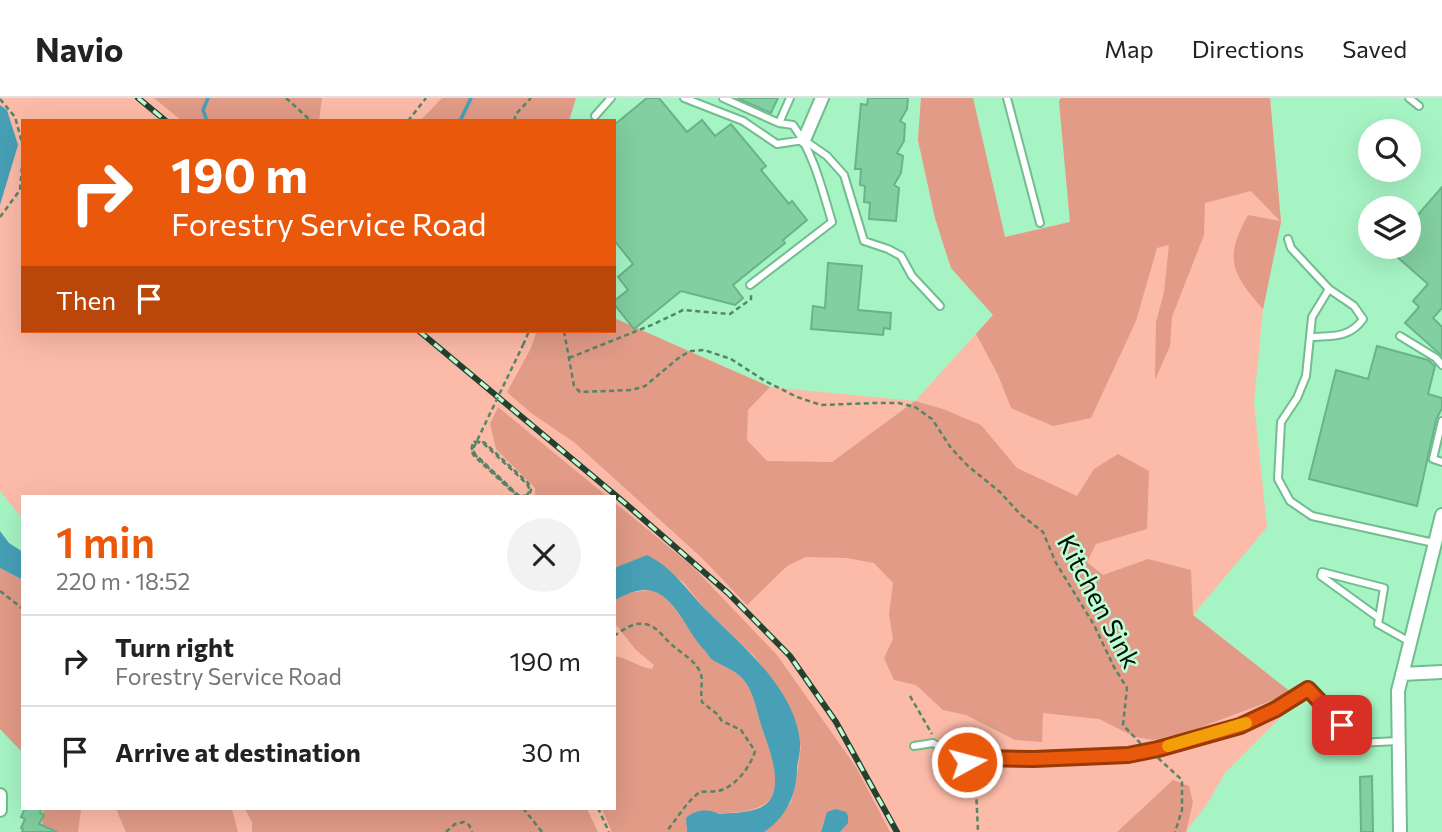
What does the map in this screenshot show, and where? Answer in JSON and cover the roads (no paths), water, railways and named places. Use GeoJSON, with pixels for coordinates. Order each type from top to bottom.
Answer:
{"type":"FeatureCollection","features":[{"type":"Feature","properties":{"kind":"street"},"geometry":{"type":"LineString","coordinates":[[804,140],[822,98]]}},
{"type":"Feature","properties":{"kind":"street"},"geometry":{"type":"LineString","coordinates":[[1399,832],[1398,691],[1442,515]]}},
{"type":"Feature","properties":{"kind":"street"},"geometry":{"type":"LineString","coordinates":[[1402,674],[1442,672]]}},
{"type":"Feature","properties":{"kind":"street"},"geometry":{"type":"LineString","coordinates":[[0,794],[0,810]]}},
{"type":"Feature","properties":{"kind":"lane"},"geometry":{"type":"LineString","coordinates":[[595,116],[611,98]]}},
{"type":"Feature","properties":{"kind":"lane"},"geometry":{"type":"LineString","coordinates":[[684,98],[743,121],[777,144],[804,140],[827,156],[843,174],[863,242],[901,256],[912,276],[940,306]]}},
{"type":"Feature","properties":{"kind":"lane"},"geometry":{"type":"LineString","coordinates":[[723,98],[779,123],[793,125],[804,140],[832,222],[750,285]]}},
{"type":"Feature","properties":{"kind":"lane"},"geometry":{"type":"LineString","coordinates":[[779,123],[790,98]]}},
{"type":"Feature","properties":{"kind":"lane"},"geometry":{"type":"LineString","coordinates":[[1007,98],[1040,223]]}},
{"type":"Feature","properties":{"kind":"lane"},"geometry":{"type":"LineString","coordinates":[[1409,98],[1419,106]]}},
{"type":"Feature","properties":{"kind":"lane"},"geometry":{"type":"LineString","coordinates":[[1288,239],[1291,248],[1329,289],[1354,306],[1363,319],[1355,330],[1339,335],[1311,337]]}},
{"type":"Feature","properties":{"kind":"lane"},"geometry":{"type":"LineString","coordinates":[[1329,289],[1312,317],[1306,376],[1297,398],[1281,422],[1278,480],[1290,501],[1312,516],[1434,543]]}},
{"type":"Feature","properties":{"kind":"lane"},"geometry":{"type":"LineString","coordinates":[[1400,336],[1436,358],[1442,366]]}},
{"type":"Feature","properties":{"kind":"lane"},"geometry":{"type":"LineString","coordinates":[[1442,421],[1433,459],[1442,462]]}},
{"type":"Feature","properties":{"kind":"lane"},"geometry":{"type":"LineString","coordinates":[[1379,618],[1321,576],[1322,572],[1384,587],[1379,618],[1378,624],[1410,642]]}},
{"type":"Feature","properties":{"kind":"lane"},"geometry":{"type":"LineString","coordinates":[[914,746],[929,742],[937,744],[960,760],[970,762],[982,758],[1128,755],[1240,726],[1276,709],[1308,689],[1358,743],[1398,741]]}},
{"type":"Feature","properties":{"kind":"water"},"geometry":{"type":"Polygon","coordinates":[[[0,105],[7,110],[18,145],[0,205],[0,105]]]}},
{"type":"Feature","properties":{"kind":"water"},"geometry":{"type":"Polygon","coordinates":[[[0,531],[9,543],[21,551],[21,579],[0,568],[0,531]]]}},
{"type":"Feature","properties":{"kind":"water"},"geometry":{"type":"Polygon","coordinates":[[[647,555],[656,560],[750,653],[788,704],[796,722],[800,742],[795,787],[784,812],[764,832],[687,832],[686,818],[693,813],[743,812],[757,809],[767,803],[773,794],[775,783],[772,758],[750,690],[743,679],[711,659],[679,613],[663,596],[642,590],[616,600],[616,567],[647,555]]]}},
{"type":"Feature","properties":{"kind":"water"},"geometry":{"type":"Polygon","coordinates":[[[836,809],[846,812],[848,823],[840,832],[821,832],[827,812],[836,809]]]}},
{"type":"Feature","properties":{"kind":"waterway"},"geometry":{"type":"LineString","coordinates":[[206,119],[203,110],[208,98]]}},
{"type":"Feature","properties":{"kind":"waterway"},"geometry":{"type":"LineString","coordinates":[[461,119],[471,98]]}},
{"type":"Feature","properties":{"kind":"railway"},"geometry":{"type":"LineString","coordinates":[[138,98],[164,119]]}},
{"type":"Feature","properties":{"kind":"railway"},"geometry":{"type":"LineString","coordinates":[[421,333],[615,495]]}},
{"type":"Feature","properties":{"kind":"railway"},"geometry":{"type":"LineString","coordinates":[[616,496],[728,593],[790,656],[836,722],[897,832]]}}]}
